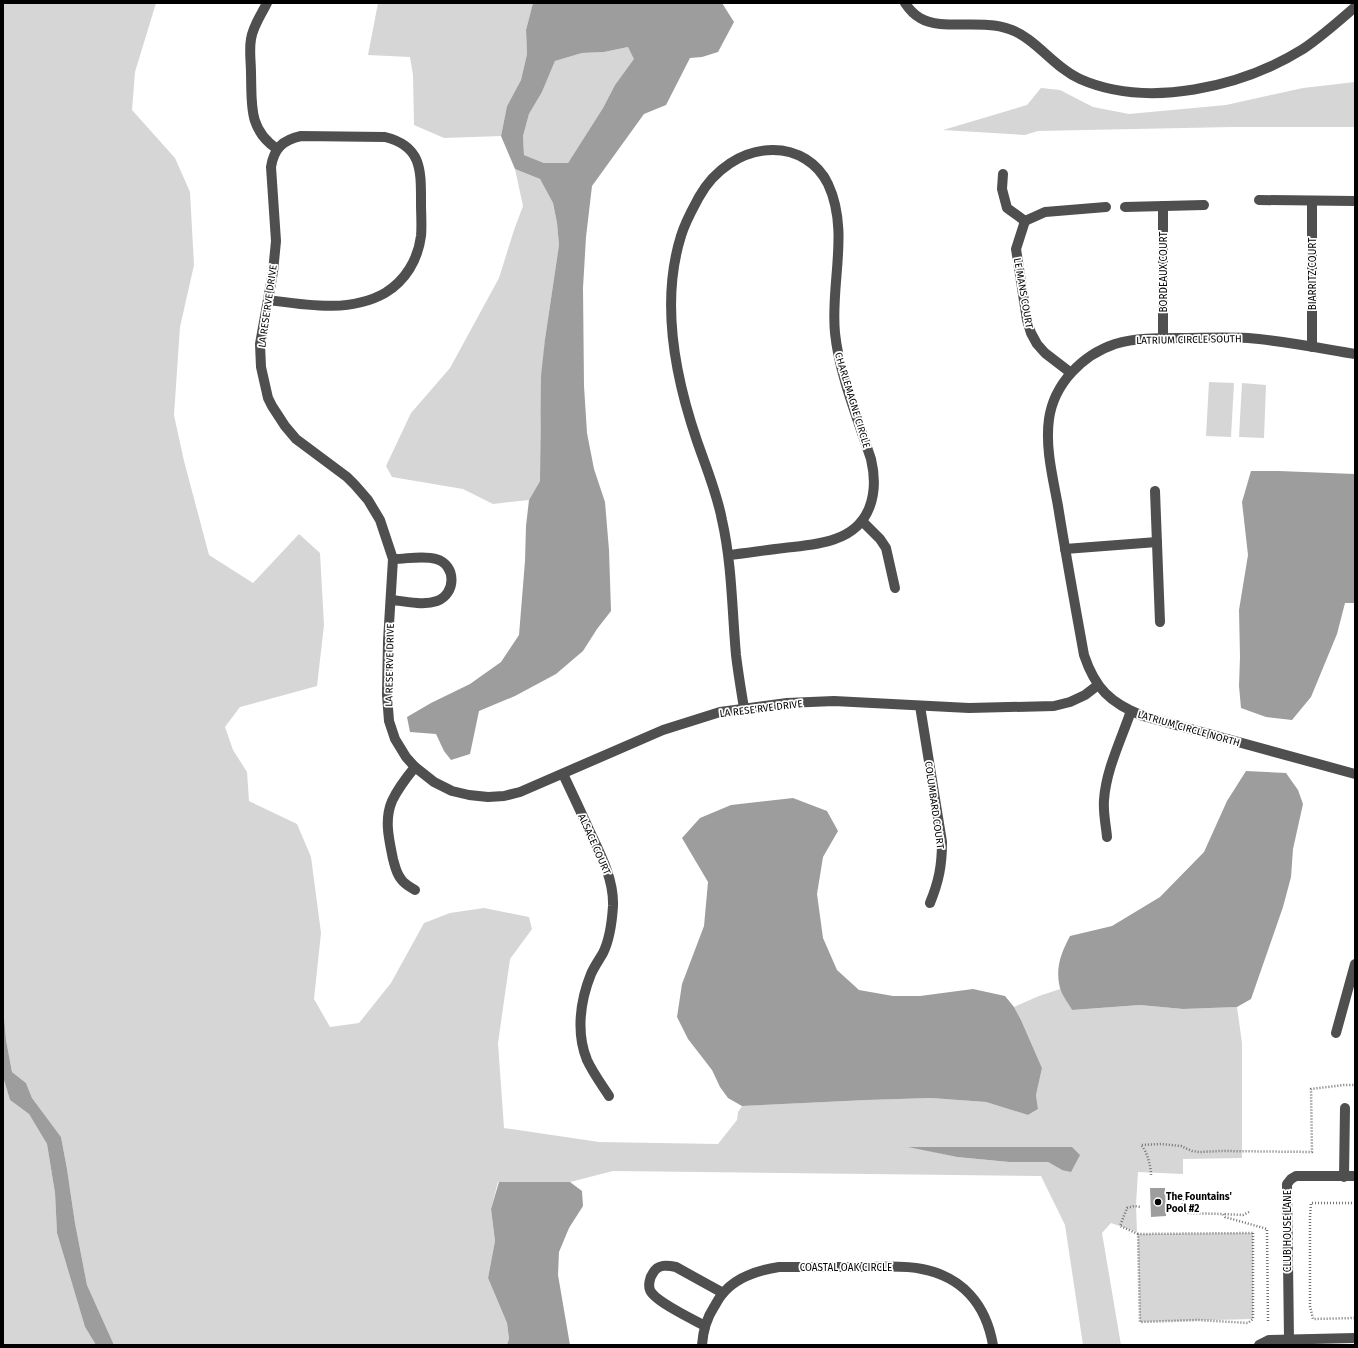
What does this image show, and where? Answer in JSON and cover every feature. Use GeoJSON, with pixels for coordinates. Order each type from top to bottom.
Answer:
{"type":"FeatureCollection","features":[{"type":"Feature","properties":{"kind":"street"},"geometry":{"type":"LineString","coordinates":[[267,3],[254,27],[250,40],[253,119],[258,131],[268,143],[277,149],[284,142],[301,136],[385,137],[406,145],[414,154],[419,164],[421,175],[421,236],[417,254],[409,270],[400,282],[385,293],[369,301],[357,304],[305,305],[268,300]]}},
{"type":"Feature","properties":{"kind":"street"},"geometry":{"type":"LineString","coordinates":[[905,3],[910,10],[920,18],[932,23],[993,24],[1009,29],[1024,36],[1060,67],[1079,78],[1098,86],[1120,91],[1142,93],[1164,93],[1198,89],[1220,84],[1273,65],[1302,49],[1330,29],[1355,8]]}},
{"type":"Feature","properties":{"kind":"street","name":"LA RESE'RVE DRIVE"},"geometry":{"type":"LineString","coordinates":[[277,149],[271,167],[276,241],[273,272],[260,344],[262,367],[268,398],[285,426],[296,439],[347,477],[368,500],[380,520],[393,559],[387,695],[389,721],[395,739],[406,757],[415,767],[434,782],[452,791],[469,795],[488,797],[504,796],[520,792],[676,725],[720,712],[744,708],[787,702],[834,701],[920,706],[1002,708],[1054,706],[1080,698],[1098,685]]}},
{"type":"Feature","properties":{"kind":"street","name":"CHARLEMAGNE CIRCLE"},"geometry":{"type":"LineString","coordinates":[[729,555],[812,545],[830,541],[850,532],[862,521],[870,506],[874,492],[874,473],[871,459],[840,365],[835,335],[834,314],[839,253],[835,202],[821,172],[809,161],[792,153],[776,150],[760,151],[742,156],[731,162],[717,174],[702,191],[689,215],[680,237],[670,296],[671,325],[676,361],[686,407],[722,517],[729,555],[736,659],[744,708]]}},
{"type":"Feature","properties":{"kind":"street"},"geometry":{"type":"LineString","coordinates":[[1003,174],[1002,189],[1007,208],[1026,221],[1045,212],[1106,206]]}},
{"type":"Feature","properties":{"kind":"street"},"geometry":{"type":"LineString","coordinates":[[1259,200],[1355,201]]}},
{"type":"Feature","properties":{"kind":"street","name":"BIARRITZ COURT"},"geometry":{"type":"LineString","coordinates":[[1312,200],[1312,347]]}},
{"type":"Feature","properties":{"kind":"street"},"geometry":{"type":"LineString","coordinates":[[1125,207],[1204,205]]}},
{"type":"Feature","properties":{"kind":"street","name":"BORDEAUX COURT"},"geometry":{"type":"LineString","coordinates":[[1163,206],[1163,338]]}},
{"type":"Feature","properties":{"kind":"street","name":"LE MANS COURT"},"geometry":{"type":"LineString","coordinates":[[1026,221],[1016,249],[1027,320],[1031,333],[1037,344],[1071,373]]}},
{"type":"Feature","properties":{"kind":"street","name":"LATRIUM CIRCLE SOUTH"},"geometry":{"type":"LineString","coordinates":[[1065,549],[1048,439],[1049,418],[1053,404],[1061,388],[1071,373],[1085,359],[1101,350],[1132,340],[1163,338],[1248,338],[1355,354]]}},
{"type":"Feature","properties":{"kind":"street"},"geometry":{"type":"LineString","coordinates":[[1155,491],[1160,622]]}},
{"type":"Feature","properties":{"kind":"street"},"geometry":{"type":"LineString","coordinates":[[862,521],[880,539],[886,548],[895,588]]}},
{"type":"Feature","properties":{"kind":"street"},"geometry":{"type":"LineString","coordinates":[[1065,549],[1157,542]]}},
{"type":"Feature","properties":{"kind":"street","name":"LATRIUM CIRCLE NORTH"},"geometry":{"type":"LineString","coordinates":[[1065,549],[1084,655],[1089,671],[1098,685],[1114,701],[1143,716],[1355,774]]}},
{"type":"Feature","properties":{"kind":"street"},"geometry":{"type":"LineString","coordinates":[[391,600],[423,603],[436,601],[444,597],[449,592],[452,585],[450,570],[445,564],[438,560],[430,558],[393,559]]}},
{"type":"Feature","properties":{"kind":"street","name":"COLUMBARD COURT"},"geometry":{"type":"LineString","coordinates":[[920,706],[942,842],[942,862],[938,883],[930,902]]}},
{"type":"Feature","properties":{"kind":"street"},"geometry":{"type":"LineString","coordinates":[[1107,837],[1104,800],[1107,778],[1131,711]]}},
{"type":"Feature","properties":{"kind":"street"},"geometry":{"type":"LineString","coordinates":[[415,767],[400,785],[392,801],[388,817],[388,828],[396,872],[405,883],[416,890]]}},
{"type":"Feature","properties":{"kind":"street","name":"ALSACE COURT"},"geometry":{"type":"LineString","coordinates":[[563,774],[603,860],[611,881],[613,893],[610,934],[603,953],[591,974],[584,994],[581,1013],[581,1037],[587,1059],[609,1096]]}},
{"type":"Feature","properties":{"kind":"street"},"geometry":{"type":"LineString","coordinates":[[1336,1033],[1355,964]]}},
{"type":"Feature","properties":{"kind":"street"},"geometry":{"type":"LineString","coordinates":[[1344,1177],[1345,1108]]}},
{"type":"Feature","properties":{"kind":"street","name":"CLUB HOUSE LANE"},"geometry":{"type":"LineString","coordinates":[[1289,1339],[1287,1184],[1296,1176],[1355,1176]]}},
{"type":"Feature","properties":{"kind":"street"},"geometry":{"type":"LineString","coordinates":[[705,1326],[656,1298],[650,1290],[650,1284],[654,1271],[659,1267],[668,1265],[676,1267],[723,1292]]}},
{"type":"Feature","properties":{"kind":"street","name":"COASTAL OAK CIRCLE"},"geometry":{"type":"LineString","coordinates":[[702,1345],[702,1335],[707,1318],[723,1292],[747,1276],[762,1270],[779,1267],[896,1267],[921,1268],[938,1273],[955,1282],[968,1292],[978,1303],[986,1317],[993,1345]]}},
{"type":"Feature","properties":{"kind":"street"},"geometry":{"type":"LineString","coordinates":[[1259,1345],[1269,1340],[1289,1339],[1344,1342],[1355,1338]]}},
{"type":"Feature","properties":{"kind":"path"},"geometry":{"type":"LineString","coordinates":[[1151,1175],[1148,1159],[1144,1148],[1141,1145],[1161,1144],[1182,1146],[1192,1151],[1208,1153],[1221,1151],[1312,1152],[1311,1089],[1344,1084],[1355,1085]]}},
{"type":"Feature","properties":{"kind":"path"},"geometry":{"type":"LineString","coordinates":[[1183,1197],[1183,1205],[1186,1213],[1243,1215],[1248,1212]]}},
{"type":"Feature","properties":{"kind":"path"},"geometry":{"type":"LineString","coordinates":[[1355,1203],[1311,1203],[1310,1217],[1310,1306],[1313,1319],[1355,1318]]}},
{"type":"Feature","properties":{"kind":"path"},"geometry":{"type":"LineString","coordinates":[[1138,1234],[1140,1322],[1198,1320],[1248,1323],[1253,1319],[1253,1233],[1138,1234],[1120,1226],[1127,1208],[1134,1206],[1141,1207]]}},
{"type":"Feature","properties":{"kind":"path"},"geometry":{"type":"LineString","coordinates":[[1223,1214],[1225,1217],[1267,1229],[1268,1323]]}},
{"type":"Feature","properties":{"kind":"shaded area"},"geometry":{"type":"Polygon","coordinates":[[[3,3],[156,3],[135,72],[132,110],[175,158],[190,192],[194,265],[180,327],[174,415],[184,461],[209,555],[253,583],[299,534],[320,553],[324,625],[317,686],[240,707],[225,727],[233,750],[247,772],[249,801],[297,824],[311,857],[321,933],[314,999],[330,1027],[359,1023],[391,983],[424,923],[450,913],[484,908],[529,917],[532,929],[510,959],[498,1043],[504,1128],[599,1142],[718,1144],[737,1120],[738,1112],[742,1106],[931,1098],[986,1102],[1028,1115],[1038,1109],[1036,1095],[1042,1068],[1014,1007],[1060,989],[1072,1010],[1140,1005],[1183,1009],[1237,1007],[1242,1043],[1242,1158],[1183,1159],[1183,1174],[1138,1172],[1136,1205],[1137,1232],[1111,1223],[1102,1233],[1121,1345],[1083,1345],[1065,1225],[1041,1176],[613,1171],[570,1182],[498,1182],[491,1209],[495,1241],[488,1278],[507,1323],[509,1340],[507,1345],[114,1345],[87,1285],[61,1137],[32,1098],[26,1083],[12,1072],[6,1040],[3,1005],[3,3]],[[911,1147],[957,1157],[1008,1162],[1048,1162],[1062,1170],[1072,1147],[911,1147]]]}},
{"type":"Feature","properties":{"kind":"shaded area"},"geometry":{"type":"Polygon","coordinates":[[[378,3],[533,3],[526,30],[527,54],[521,80],[507,106],[501,136],[444,138],[414,125],[413,75],[410,57],[368,55],[378,3]]]}},
{"type":"Feature","properties":{"kind":"shaded area"},"geometry":{"type":"Polygon","coordinates":[[[533,3],[722,3],[734,22],[718,52],[702,57],[690,58],[666,105],[644,114],[592,186],[586,237],[583,288],[584,386],[587,433],[594,469],[605,502],[609,550],[611,611],[583,651],[556,674],[515,696],[479,711],[470,754],[451,760],[444,751],[436,734],[410,732],[407,717],[431,703],[470,684],[501,662],[519,635],[529,500],[540,481],[541,376],[559,245],[557,223],[553,203],[540,179],[515,169],[501,136],[507,106],[521,80],[527,54],[526,30],[533,3]],[[628,47],[604,52],[582,53],[555,61],[542,92],[529,114],[523,136],[524,155],[544,163],[568,163],[603,108],[615,85],[634,59],[628,47]]]}},
{"type":"Feature","properties":{"kind":"shaded area"},"geometry":{"type":"Polygon","coordinates":[[[628,47],[635,59],[615,85],[603,108],[568,163],[544,163],[524,155],[523,136],[529,114],[542,92],[555,61],[582,53],[604,52],[628,47]]]}},
{"type":"Feature","properties":{"kind":"shaded area"},"geometry":{"type":"Polygon","coordinates":[[[1355,82],[1355,127],[1232,127],[1038,131],[1025,135],[943,130],[1027,105],[1041,88],[1060,90],[1093,107],[1129,114],[1226,105],[1303,88],[1355,82]]]}},
{"type":"Feature","properties":{"kind":"shaded area"},"geometry":{"type":"Polygon","coordinates":[[[515,169],[540,179],[553,203],[559,245],[545,339],[540,431],[540,481],[529,500],[493,504],[463,489],[392,477],[386,466],[411,413],[450,368],[499,278],[523,206],[515,169]]]}},
{"type":"Feature","properties":{"kind":"shaded area"},"geometry":{"type":"Polygon","coordinates":[[[1209,382],[1234,383],[1231,437],[1206,436],[1209,382]]]}},
{"type":"Feature","properties":{"kind":"shaded area"},"geometry":{"type":"Polygon","coordinates":[[[1242,383],[1266,385],[1264,438],[1239,437],[1242,383]]]}},
{"type":"Feature","properties":{"kind":"shaded area"},"geometry":{"type":"Polygon","coordinates":[[[1251,471],[1355,474],[1355,603],[1345,603],[1337,634],[1311,697],[1292,720],[1266,717],[1241,708],[1239,686],[1239,610],[1248,555],[1242,502],[1251,471]]]}},
{"type":"Feature","properties":{"kind":"shaded area"},"geometry":{"type":"Polygon","coordinates":[[[1246,771],[1286,773],[1298,790],[1303,804],[1293,849],[1291,877],[1283,907],[1251,999],[1237,1007],[1183,1009],[1140,1005],[1072,1010],[1061,991],[1058,974],[1064,948],[1070,936],[1112,926],[1160,897],[1204,852],[1227,801],[1246,771]]]}},
{"type":"Feature","properties":{"kind":"shaded area"},"geometry":{"type":"Polygon","coordinates":[[[793,798],[827,811],[838,831],[823,857],[817,894],[823,938],[837,970],[859,990],[893,996],[920,996],[973,989],[1005,996],[1014,1007],[1021,1020],[1042,1068],[1036,1095],[1038,1109],[1028,1115],[986,1102],[931,1098],[742,1106],[728,1098],[720,1087],[712,1070],[688,1039],[677,1017],[682,984],[704,926],[708,882],[682,838],[700,818],[731,805],[793,798]]]}},
{"type":"Feature","properties":{"kind":"shaded area"},"geometry":{"type":"Polygon","coordinates":[[[3,1005],[6,1040],[12,1072],[26,1083],[32,1098],[61,1137],[87,1285],[114,1345],[96,1345],[85,1327],[57,1233],[55,1193],[47,1144],[29,1114],[10,1100],[3,1077],[3,1005]]]}},
{"type":"Feature","properties":{"kind":"shaded area"},"geometry":{"type":"Polygon","coordinates":[[[3,1077],[10,1100],[29,1114],[47,1144],[55,1193],[57,1233],[85,1327],[96,1345],[3,1345],[3,1077]]]}},
{"type":"Feature","properties":{"kind":"shaded area"},"geometry":{"type":"Polygon","coordinates":[[[908,1147],[1072,1147],[1080,1155],[1071,1172],[1062,1170],[1048,1162],[1009,1162],[957,1157],[908,1147]]]}},
{"type":"Feature","properties":{"kind":"shaded area"},"geometry":{"type":"Polygon","coordinates":[[[499,1182],[570,1182],[582,1191],[583,1206],[569,1228],[559,1252],[558,1275],[570,1345],[507,1345],[509,1339],[507,1323],[488,1278],[495,1241],[491,1209],[499,1182]]]}},
{"type":"Feature","properties":{"kind":"shaded area","name":"The Fountains' Pool #2"},"geometry":{"type":"Polygon","coordinates":[[[1150,1188],[1165,1188],[1166,1216],[1151,1217],[1150,1188]]]}},
{"type":"Feature","properties":{"kind":"shaded area"},"geometry":{"type":"Polygon","coordinates":[[[1253,1233],[1253,1319],[1140,1322],[1138,1234],[1253,1233]]]}},
{"type":"Feature","properties":{"kind":"place","name":"The Fountains' Pool #2"},"geometry":{"type":"Point","coordinates":[1158,1202]}}]}
